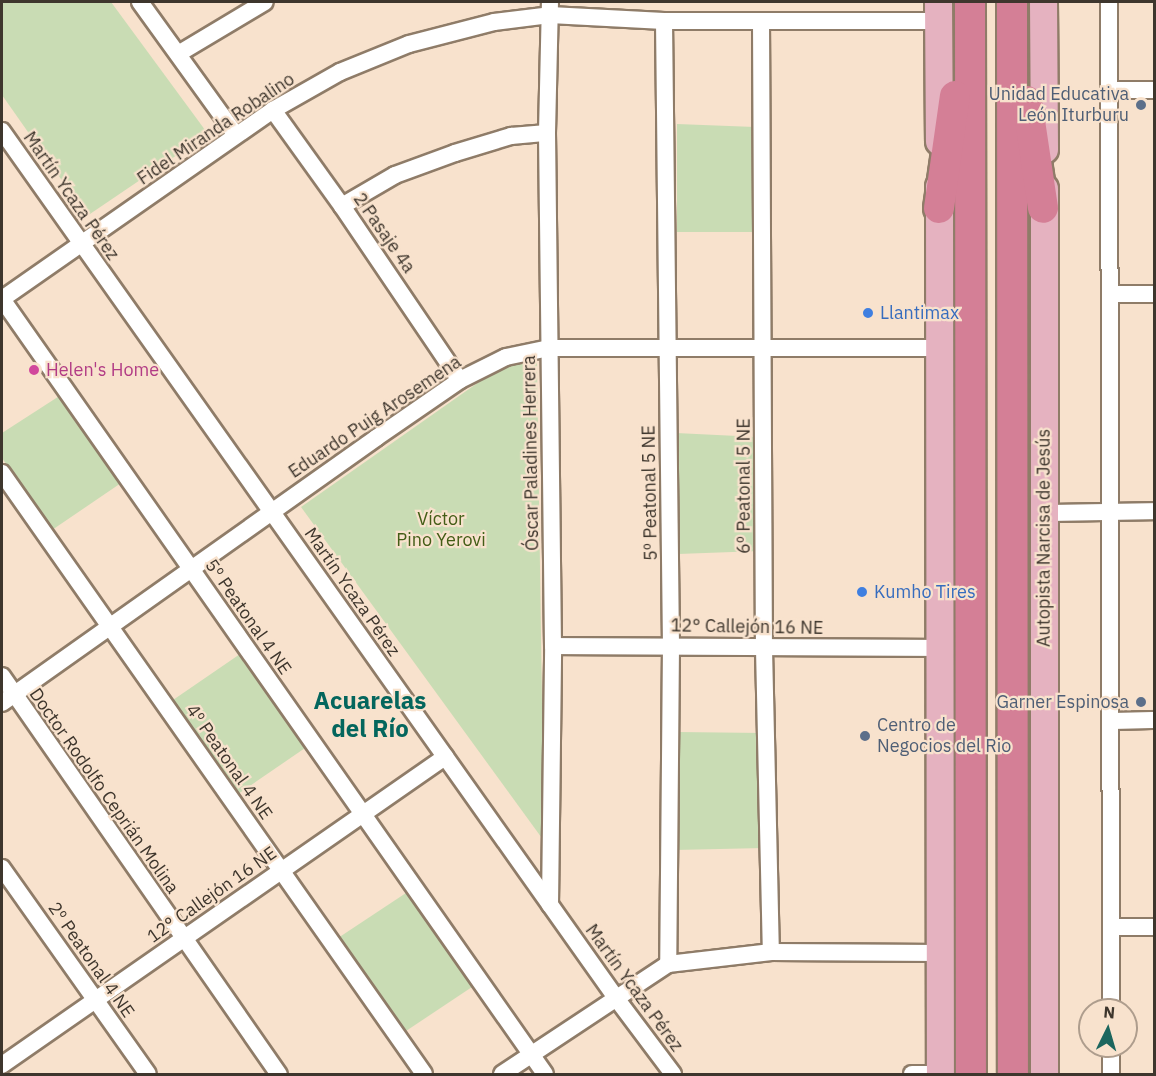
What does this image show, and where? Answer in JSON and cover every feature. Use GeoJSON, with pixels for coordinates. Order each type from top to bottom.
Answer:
{"type":"FeatureCollection","features":[{"type":"Feature","properties":{"kind":"highway"},"geometry":{"type":"LineString","coordinates":[[939,207],[970,2]]}},
{"type":"Feature","properties":{"kind":"highway"},"geometry":{"type":"LineString","coordinates":[[970,2],[971,1074]]}},
{"type":"Feature","properties":{"kind":"highway"},"geometry":{"type":"LineString","coordinates":[[1012,2],[1044,208]]}},
{"type":"Feature","properties":{"kind":"highway","name":"Autopista Narcisa de Jesús"},"geometry":{"type":"LineString","coordinates":[[1012,2],[1013,1074]]}},
{"type":"Feature","properties":{"kind":"main road","name":"Autopista Narcisa de Jesús"},"geometry":{"type":"LineString","coordinates":[[1043,2],[1044,1074]]}},
{"type":"Feature","properties":{"kind":"main road"},"geometry":{"type":"LineString","coordinates":[[938,11],[940,1074]]}},
{"type":"Feature","properties":{"kind":"street"},"geometry":{"type":"LineString","coordinates":[[140,2],[236,135]]}},
{"type":"Feature","properties":{"kind":"street"},"geometry":{"type":"LineString","coordinates":[[178,54],[265,2]]}},
{"type":"Feature","properties":{"kind":"street"},"geometry":{"type":"LineString","coordinates":[[1109,2],[1111,998]]}},
{"type":"Feature","properties":{"kind":"street","name":"Fidel Miranda Robalino"},"geometry":{"type":"LineString","coordinates":[[2,299],[190,171],[273,110],[340,72],[409,44],[550,8],[664,21],[761,21],[938,11]]}},
{"type":"Feature","properties":{"kind":"street","name":"Óscar Paladines Herrera"},"geometry":{"type":"LineString","coordinates":[[550,8],[547,133],[553,646],[550,905]]}},
{"type":"Feature","properties":{"kind":"street","name":"5º Peatonal 5 NE"},"geometry":{"type":"LineString","coordinates":[[664,21],[671,645],[668,964]]}},
{"type":"Feature","properties":{"kind":"street","name":"6º Peatonal 5 NE"},"geometry":{"type":"LineString","coordinates":[[761,21],[765,649],[771,952]]}},
{"type":"Feature","properties":{"kind":"street"},"geometry":{"type":"LineString","coordinates":[[1109,90],[1155,90]]}},
{"type":"Feature","properties":{"kind":"street","name":"2 Pasaje 4a"},"geometry":{"type":"LineString","coordinates":[[273,110],[342,206],[460,380]]}},
{"type":"Feature","properties":{"kind":"street","name":"Martín Ycaza Pérez"},"geometry":{"type":"LineString","coordinates":[[2,131],[616,998],[673,1074]]}},
{"type":"Feature","properties":{"kind":"street"},"geometry":{"type":"LineString","coordinates":[[342,206],[395,175],[456,153],[511,136],[547,133]]}},
{"type":"Feature","properties":{"kind":"street"},"geometry":{"type":"LineString","coordinates":[[1110,294],[1155,294]]}},
{"type":"Feature","properties":{"kind":"street","name":"5º Peatonal 4 NE"},"geometry":{"type":"LineString","coordinates":[[2,299],[545,1074]]}},
{"type":"Feature","properties":{"kind":"street","name":"Eduardo Puig Arosemena"},"geometry":{"type":"LineString","coordinates":[[8,699],[460,380],[506,357],[549,348],[939,348]]}},
{"type":"Feature","properties":{"kind":"street","name":"4º Peatonal 4 NE"},"geometry":{"type":"LineString","coordinates":[[2,472],[424,1074]]}},
{"type":"Feature","properties":{"kind":"street"},"geometry":{"type":"LineString","coordinates":[[1044,513],[1155,512]]}},
{"type":"Feature","properties":{"kind":"street","name":"12° Callejón 16 NE"},"geometry":{"type":"LineString","coordinates":[[553,646],[671,645],[765,649],[940,648]]}},
{"type":"Feature","properties":{"kind":"street","name":"Doctor Rodolfo Ceprián Molina"},"geometry":{"type":"LineString","coordinates":[[2,676],[8,699],[279,1074]]}},
{"type":"Feature","properties":{"kind":"street"},"geometry":{"type":"LineString","coordinates":[[1111,721],[1155,720]]}},
{"type":"Feature","properties":{"kind":"street","name":"12° Callejón 16 NE"},"geometry":{"type":"LineString","coordinates":[[5,1065],[445,756]]}},
{"type":"Feature","properties":{"kind":"street","name":"2º Peatonal 4 NE"},"geometry":{"type":"LineString","coordinates":[[2,868],[148,1074]]}},
{"type":"Feature","properties":{"kind":"street"},"geometry":{"type":"LineString","coordinates":[[1111,927],[1155,927]]}},
{"type":"Feature","properties":{"kind":"street"},"geometry":{"type":"LineString","coordinates":[[502,1074],[668,964],[771,952],[940,953]]}},
{"type":"Feature","properties":{"kind":"street"},"geometry":{"type":"LineString","coordinates":[[1111,1058],[1111,1074]]}},
{"type":"Feature","properties":{"kind":"street"},"geometry":{"type":"LineString","coordinates":[[912,1074],[940,1074]]}},
{"type":"Feature","properties":{"kind":"green space"},"geometry":{"type":"Polygon","coordinates":[[[2,2],[111,2],[208,134],[87,216],[2,95],[2,2]]]}},
{"type":"Feature","properties":{"kind":"green space"},"geometry":{"type":"Polygon","coordinates":[[[677,124],[755,127],[755,232],[677,232],[677,124]]]}},
{"type":"Feature","properties":{"kind":"green space","name":"Víctor Pino Yerovi"},"geometry":{"type":"Polygon","coordinates":[[[537,362],[544,841],[301,507],[506,363],[537,362]]]}},
{"type":"Feature","properties":{"kind":"green space"},"geometry":{"type":"Polygon","coordinates":[[[64,393],[124,481],[52,530],[2,458],[2,433],[64,393]]]}},
{"type":"Feature","properties":{"kind":"green space"},"geometry":{"type":"Polygon","coordinates":[[[676,433],[758,437],[760,551],[678,554],[676,433]]]}},
{"type":"Feature","properties":{"kind":"green space"},"geometry":{"type":"Polygon","coordinates":[[[243,652],[308,746],[238,794],[173,700],[243,652]]]}},
{"type":"Feature","properties":{"kind":"green space"},"geometry":{"type":"Polygon","coordinates":[[[677,732],[766,733],[767,848],[675,850],[677,732]]]}},
{"type":"Feature","properties":{"kind":"green space"},"geometry":{"type":"Polygon","coordinates":[[[409,891],[475,985],[406,1031],[338,938],[409,891]]]}},
{"type":"Feature","properties":{"kind":"place","name":"Unidad Educativa León Iturburu"},"geometry":{"type":"Point","coordinates":[1141,105]}},
{"type":"Feature","properties":{"kind":"place","name":"Llantimax"},"geometry":{"type":"Point","coordinates":[868,313]}},
{"type":"Feature","properties":{"kind":"place","name":"Helen's Home"},"geometry":{"type":"Point","coordinates":[34,370]}},
{"type":"Feature","properties":{"kind":"place","name":"Kumho Tires"},"geometry":{"type":"Point","coordinates":[862,592]}},
{"type":"Feature","properties":{"kind":"place","name":"Garner Espinosa"},"geometry":{"type":"Point","coordinates":[1141,702]}},
{"type":"Feature","properties":{"kind":"place","name":"Centro de Negocios del Rio"},"geometry":{"type":"Point","coordinates":[865,736]}},
{"type":"Feature","properties":{"kind":"district","name":"Acuarelas del Río"},"geometry":{"type":"Point","coordinates":[370,715]}}]}
